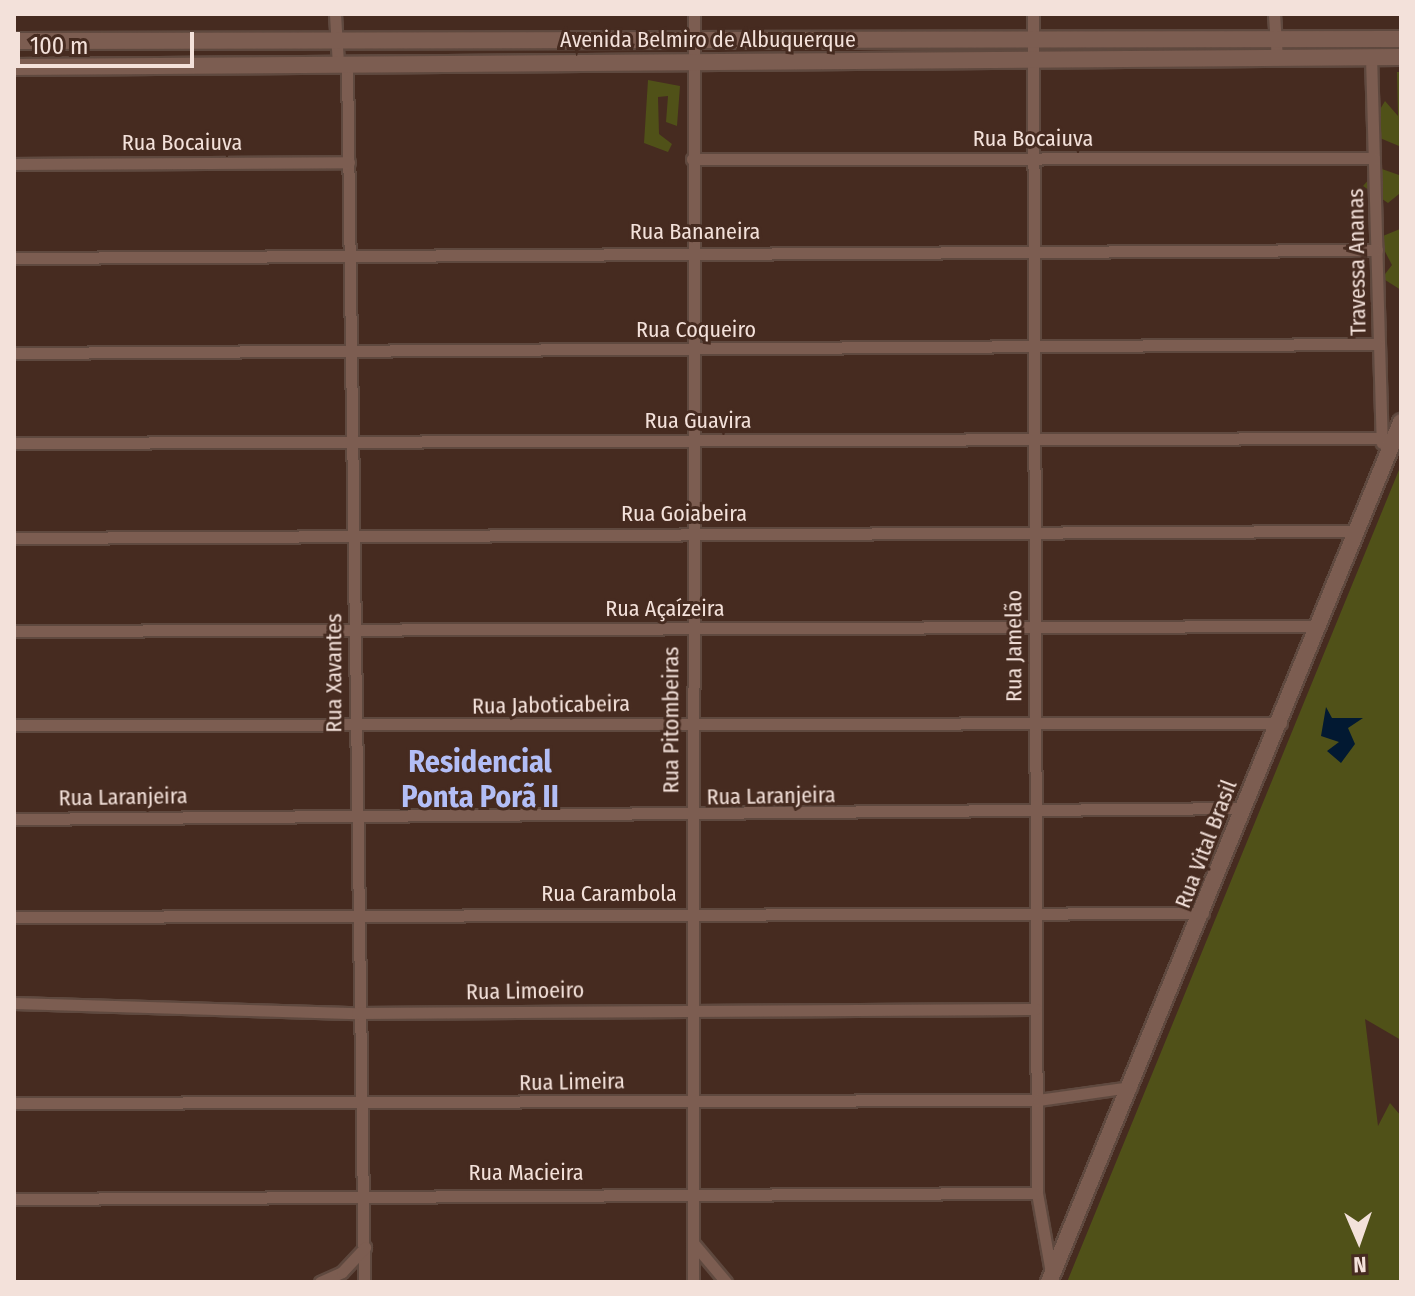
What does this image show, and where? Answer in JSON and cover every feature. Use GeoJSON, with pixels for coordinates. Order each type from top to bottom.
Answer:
{"type":"FeatureCollection","features":[{"type":"Feature","properties":{"kind":"main road","name":"Avenida Belmiro de Albuquerque"},"geometry":{"type":"LineString","coordinates":[[14,41],[1401,39]]}},
{"type":"Feature","properties":{"kind":"main road","name":"Avenida Belmiro de Albuquerque"},"geometry":{"type":"LineString","coordinates":[[14,67],[693,61],[1031,63],[1401,57]]}},
{"type":"Feature","properties":{"kind":"main road","name":"Rua Vital Brasil"},"geometry":{"type":"LineString","coordinates":[[1050,1279],[1203,913],[1241,808],[1281,723],[1317,626],[1401,422]]}},
{"type":"Feature","properties":{"kind":"street","name":"Rua Xavantes"},"geometry":{"type":"LineString","coordinates":[[335,14],[349,162],[354,813],[357,1013],[365,1193],[364,1282]]}},
{"type":"Feature","properties":{"kind":"street","name":"Rua Pitombeiras"},"geometry":{"type":"LineString","coordinates":[[693,1282],[695,1100],[690,252],[694,14]]}},
{"type":"Feature","properties":{"kind":"street","name":"Rua Jamelão"},"geometry":{"type":"LineString","coordinates":[[1033,14],[1037,1193],[1050,1279]]}},
{"type":"Feature","properties":{"kind":"street"},"geometry":{"type":"LineString","coordinates":[[1274,14],[1277,59]]}},
{"type":"Feature","properties":{"kind":"street","name":"Travessa Ananas"},"geometry":{"type":"LineString","coordinates":[[1371,56],[1383,466]]}},
{"type":"Feature","properties":{"kind":"street","name":"Rua Bocaiuva"},"geometry":{"type":"LineString","coordinates":[[692,159],[1374,158]]}},
{"type":"Feature","properties":{"kind":"street","name":"Rua Bocaiuva"},"geometry":{"type":"LineString","coordinates":[[14,164],[349,162]]}},
{"type":"Feature","properties":{"kind":"street","name":"Rua Bananeira"},"geometry":{"type":"LineString","coordinates":[[14,258],[1377,250]]}},
{"type":"Feature","properties":{"kind":"street","name":"Rua Coqueiro"},"geometry":{"type":"LineString","coordinates":[[14,353],[351,354],[1378,344]]}},
{"type":"Feature","properties":{"kind":"street","name":"Rua Guavira"},"geometry":{"type":"LineString","coordinates":[[14,443],[352,445],[1382,438]]}},
{"type":"Feature","properties":{"kind":"street","name":"Rua Goiabeira"},"geometry":{"type":"LineString","coordinates":[[14,538],[1355,531]]}},
{"type":"Feature","properties":{"kind":"street","name":"Rua Açaízeira"},"geometry":{"type":"LineString","coordinates":[[14,631],[1317,626]]}},
{"type":"Feature","properties":{"kind":"street","name":"Rua Jaboticabeira"},"geometry":{"type":"LineString","coordinates":[[14,725],[354,727],[1281,723]]}},
{"type":"Feature","properties":{"kind":"street","name":"Rua Laranjeira"},"geometry":{"type":"LineString","coordinates":[[14,819],[354,813],[692,818],[1241,808]]}},
{"type":"Feature","properties":{"kind":"street","name":"Rua Carambola"},"geometry":{"type":"LineString","coordinates":[[14,917],[1203,913]]}},
{"type":"Feature","properties":{"kind":"street","name":"Rua Limoeiro"},"geometry":{"type":"LineString","coordinates":[[14,1003],[357,1013],[1036,1009]]}},
{"type":"Feature","properties":{"kind":"street","name":"Rua Limeira"},"geometry":{"type":"LineString","coordinates":[[14,1103],[1038,1100],[1131,1087]]}},
{"type":"Feature","properties":{"kind":"street","name":"Rua Macieira"},"geometry":{"type":"LineString","coordinates":[[14,1199],[365,1193],[1037,1193]]}},
{"type":"Feature","properties":{"kind":"street"},"geometry":{"type":"LineString","coordinates":[[694,1244],[726,1282]]}},
{"type":"Feature","properties":{"kind":"street"},"geometry":{"type":"LineString","coordinates":[[320,1282],[342,1272],[365,1246]]}},
{"type":"Feature","properties":{"kind":"shaded area"},"geometry":{"type":"Polygon","coordinates":[[[1397,72],[1401,72],[1401,290],[1382,278],[1392,265],[1378,238],[1400,229],[1399,194],[1388,203],[1363,186],[1379,168],[1399,175],[1399,146],[1375,136],[1373,121],[1385,101],[1398,116],[1397,72]]]}},
{"type":"Feature","properties":{"kind":"shaded area"},"geometry":{"type":"Polygon","coordinates":[[[648,80],[680,86],[677,126],[666,122],[668,96],[658,97],[659,134],[672,144],[668,152],[644,143],[648,80]]]}},
{"type":"Feature","properties":{"kind":"shaded area"},"geometry":{"type":"Polygon","coordinates":[[[1401,465],[1401,1040],[1365,1019],[1378,1126],[1390,1103],[1401,1116],[1401,1282],[1067,1282],[1401,465]]]}},
{"type":"Feature","properties":{"kind":"water"},"geometry":{"type":"Polygon","coordinates":[[[1326,707],[1332,718],[1363,718],[1348,728],[1355,744],[1341,763],[1327,751],[1339,742],[1321,736],[1326,707]]]}},
{"type":"Feature","properties":{"kind":"district","name":"Residencial Ponta Porã II"},"geometry":{"type":"Point","coordinates":[480,779]}}]}
